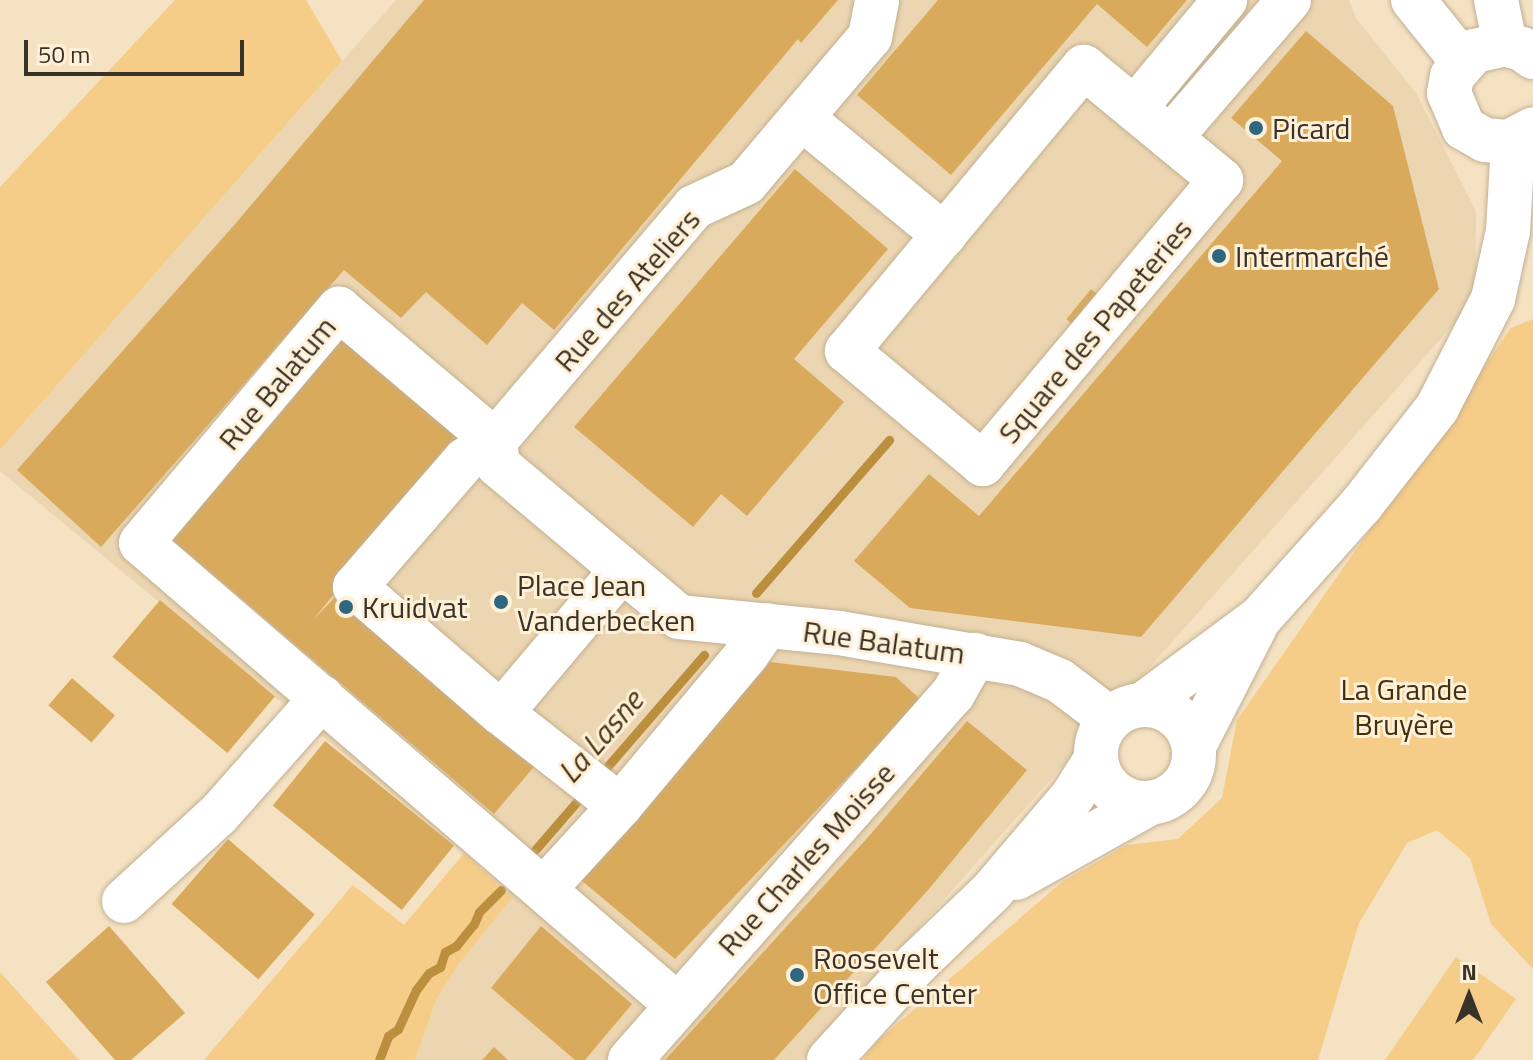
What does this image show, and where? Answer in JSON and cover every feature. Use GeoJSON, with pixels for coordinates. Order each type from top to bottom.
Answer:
{"type":"FeatureCollection","features":[{"type":"Feature","properties":{"kind":"street","name":"Rue des Ateliers"},"geometry":{"type":"LineString","coordinates":[[495,441],[694,207],[746,183],[803,119],[870,37],[877,0]]}},
{"type":"Feature","properties":{"kind":"street"},"geometry":{"type":"LineString","coordinates":[[1135,108],[1225,0]]}},
{"type":"Feature","properties":{"kind":"street"},"geometry":{"type":"LineString","coordinates":[[1170,138],[1289,0]]}},
{"type":"Feature","properties":{"kind":"street"},"geometry":{"type":"LineString","coordinates":[[1413,0],[1462,61]]}},
{"type":"Feature","properties":{"kind":"street"},"geometry":{"type":"LineString","coordinates":[[829,1060],[916,964],[992,891],[1072,797],[1117,727],[1260,618],[1361,505],[1437,408],[1467,355],[1493,299],[1508,231],[1512,161],[1521,135],[1485,140],[1464,128],[1449,93],[1452,76],[1462,61],[1474,51],[1519,51],[1496,0]]}},
{"type":"Feature","properties":{"kind":"street","name":"Square des Papeteries"},"geometry":{"type":"LineString","coordinates":[[1084,67],[1170,138],[1221,180],[983,464],[847,351],[1084,67]]}},
{"type":"Feature","properties":{"kind":"street"},"geometry":{"type":"LineString","coordinates":[[803,119],[944,235]]}},
{"type":"Feature","properties":{"kind":"street","name":"Rue Balatum"},"geometry":{"type":"LineString","coordinates":[[676,1004],[141,543],[339,309],[495,441],[498,465],[679,617],[767,625],[1020,664],[1060,681],[1117,727]]}},
{"type":"Feature","properties":{"kind":"street"},"geometry":{"type":"LineString","coordinates":[[495,441],[465,460],[355,587],[501,713],[620,806]]}},
{"type":"Feature","properties":{"kind":"street"},"geometry":{"type":"LineString","coordinates":[[501,713],[622,570]]}},
{"type":"Feature","properties":{"kind":"street"},"geometry":{"type":"LineString","coordinates":[[992,891],[1150,803],[1169,797],[1184,784],[1193,766],[1194,746],[1260,618]]}},
{"type":"Feature","properties":{"kind":"street"},"geometry":{"type":"LineString","coordinates":[[544,889],[620,806],[747,654],[767,625]]}},
{"type":"Feature","properties":{"kind":"street","name":"Rue Charles Moisse"},"geometry":{"type":"LineString","coordinates":[[630,1060],[676,1004],[953,694],[975,655]]}},
{"type":"Feature","properties":{"kind":"street"},"geometry":{"type":"LineString","coordinates":[[124,901],[218,815],[322,698]]}},
{"type":"Feature","properties":{"kind":"street"},"geometry":{"type":"LineString","coordinates":[[1117,727],[1167,709],[1185,724],[1194,746]]}},
{"type":"Feature","properties":{"kind":"street"},"geometry":{"type":"LineString","coordinates":[[1117,727],[1105,783],[1124,798],[1150,803]]}},
{"type":"Feature","properties":{"kind":"shaded area"},"geometry":{"type":"Polygon","coordinates":[[[396,0],[1349,0],[1356,18],[1416,93],[1476,211],[1476,299],[802,1060],[415,1060],[437,998],[458,965],[512,898],[464,853],[0,471],[0,450],[396,0]]]}},
{"type":"Feature","properties":{"kind":"green space"},"geometry":{"type":"Polygon","coordinates":[[[175,0],[306,0],[342,61],[0,450],[0,187],[175,0]]]}},
{"type":"Feature","properties":{"kind":"green space","name":"La Grande Bruyère"},"geometry":{"type":"Polygon","coordinates":[[[1533,319],[1533,969],[1491,924],[1470,858],[1437,830],[1407,843],[1359,923],[1318,1060],[863,1060],[875,1043],[1062,882],[1127,845],[1178,839],[1222,798],[1237,720],[1511,328],[1533,319]]]}},
{"type":"Feature","properties":{"kind":"green space"},"geometry":{"type":"Polygon","coordinates":[[[464,853],[512,898],[458,965],[437,998],[415,1060],[204,1060],[353,885],[404,925],[464,853]]]}},
{"type":"Feature","properties":{"kind":"green space"},"geometry":{"type":"Polygon","coordinates":[[[1456,957],[1516,999],[1473,1060],[1385,1060],[1456,957]]]}},
{"type":"Feature","properties":{"kind":"green space"},"geometry":{"type":"Polygon","coordinates":[[[0,972],[79,1060],[0,1060],[0,972]]]}},
{"type":"Feature","properties":{"kind":"building"},"geometry":{"type":"Polygon","coordinates":[[[424,0],[838,0],[801,43],[798,39],[554,330],[522,303],[487,345],[426,292],[401,318],[344,270],[101,547],[17,470],[236,223],[424,0]]]}},
{"type":"Feature","properties":{"kind":"building"},"geometry":{"type":"Polygon","coordinates":[[[938,0],[1187,0],[1147,47],[1097,4],[951,175],[857,95],[938,0]]]}},
{"type":"Feature","properties":{"kind":"building"},"geometry":{"type":"Polygon","coordinates":[[[1306,31],[1393,106],[1439,289],[1141,637],[910,608],[854,561],[929,474],[979,516],[1282,161],[1231,118],[1306,31]]]}},
{"type":"Feature","properties":{"kind":"building"},"geometry":{"type":"Polygon","coordinates":[[[795,169],[888,249],[794,359],[844,402],[747,516],[721,494],[693,527],[574,427],[795,169]]]}},
{"type":"Feature","properties":{"kind":"building"},"geometry":{"type":"Polygon","coordinates":[[[1091,289],[1107,302],[1083,333],[1066,319],[1091,289]]]}},
{"type":"Feature","properties":{"kind":"building"},"geometry":{"type":"Polygon","coordinates":[[[342,338],[460,438],[313,620],[341,591],[538,762],[494,814],[171,539],[342,338]]]}},
{"type":"Feature","properties":{"kind":"building"},"geometry":{"type":"Polygon","coordinates":[[[160,600],[275,696],[227,753],[112,657],[160,600]]]}},
{"type":"Feature","properties":{"kind":"building"},"geometry":{"type":"Polygon","coordinates":[[[770,662],[896,677],[921,700],[675,959],[581,880],[770,662]]]}},
{"type":"Feature","properties":{"kind":"building"},"geometry":{"type":"Polygon","coordinates":[[[72,678],[115,715],[91,743],[48,705],[72,678]]]}},
{"type":"Feature","properties":{"kind":"building","name":"Roosevelt Office Center"},"geometry":{"type":"Polygon","coordinates":[[[967,721],[1027,770],[929,889],[774,1060],[665,1060],[870,835],[967,721]]]}},
{"type":"Feature","properties":{"kind":"building"},"geometry":{"type":"Polygon","coordinates":[[[325,741],[454,845],[402,910],[273,806],[325,741]]]}},
{"type":"Feature","properties":{"kind":"building"},"geometry":{"type":"Polygon","coordinates":[[[228,839],[315,914],[258,979],[172,904],[228,839]]]}},
{"type":"Feature","properties":{"kind":"building"},"geometry":{"type":"Polygon","coordinates":[[[109,926],[185,1013],[131,1060],[115,1060],[46,982],[109,926]]]}},
{"type":"Feature","properties":{"kind":"building"},"geometry":{"type":"Polygon","coordinates":[[[541,926],[632,1004],[585,1060],[575,1060],[491,988],[541,926]]]}},
{"type":"Feature","properties":{"kind":"building"},"geometry":{"type":"Polygon","coordinates":[[[494,1047],[508,1060],[482,1060],[494,1047]]]}},
{"type":"Feature","properties":{"kind":"waterway","name":"La Lasne"},"geometry":{"type":"LineString","coordinates":[[756,593],[889,440]]}},
{"type":"Feature","properties":{"kind":"waterway","name":"La Lasne"},"geometry":{"type":"LineString","coordinates":[[600,775],[704,655]]}},
{"type":"Feature","properties":{"kind":"waterway","name":"La Lasne"},"geometry":{"type":"LineString","coordinates":[[535,850],[585,792]]}},
{"type":"Feature","properties":{"kind":"waterway","name":"La Lasne"},"geometry":{"type":"LineString","coordinates":[[379,1060],[388,1036],[398,1029],[416,990],[429,973],[440,967],[445,952],[456,946],[474,924],[479,912],[501,890]]}},
{"type":"Feature","properties":{"kind":"place","name":"Picard"},"geometry":{"type":"Point","coordinates":[1256,128]}},
{"type":"Feature","properties":{"kind":"place","name":"Intermarché"},"geometry":{"type":"Point","coordinates":[1219,256]}},
{"type":"Feature","properties":{"kind":"place","name":"Place Jean Vanderbecken"},"geometry":{"type":"Point","coordinates":[501,602]}},
{"type":"Feature","properties":{"kind":"place","name":"Kruidvat"},"geometry":{"type":"Point","coordinates":[346,607]}},
{"type":"Feature","properties":{"kind":"place","name":"Roosevelt Office Center"},"geometry":{"type":"Point","coordinates":[797,975]}}]}
